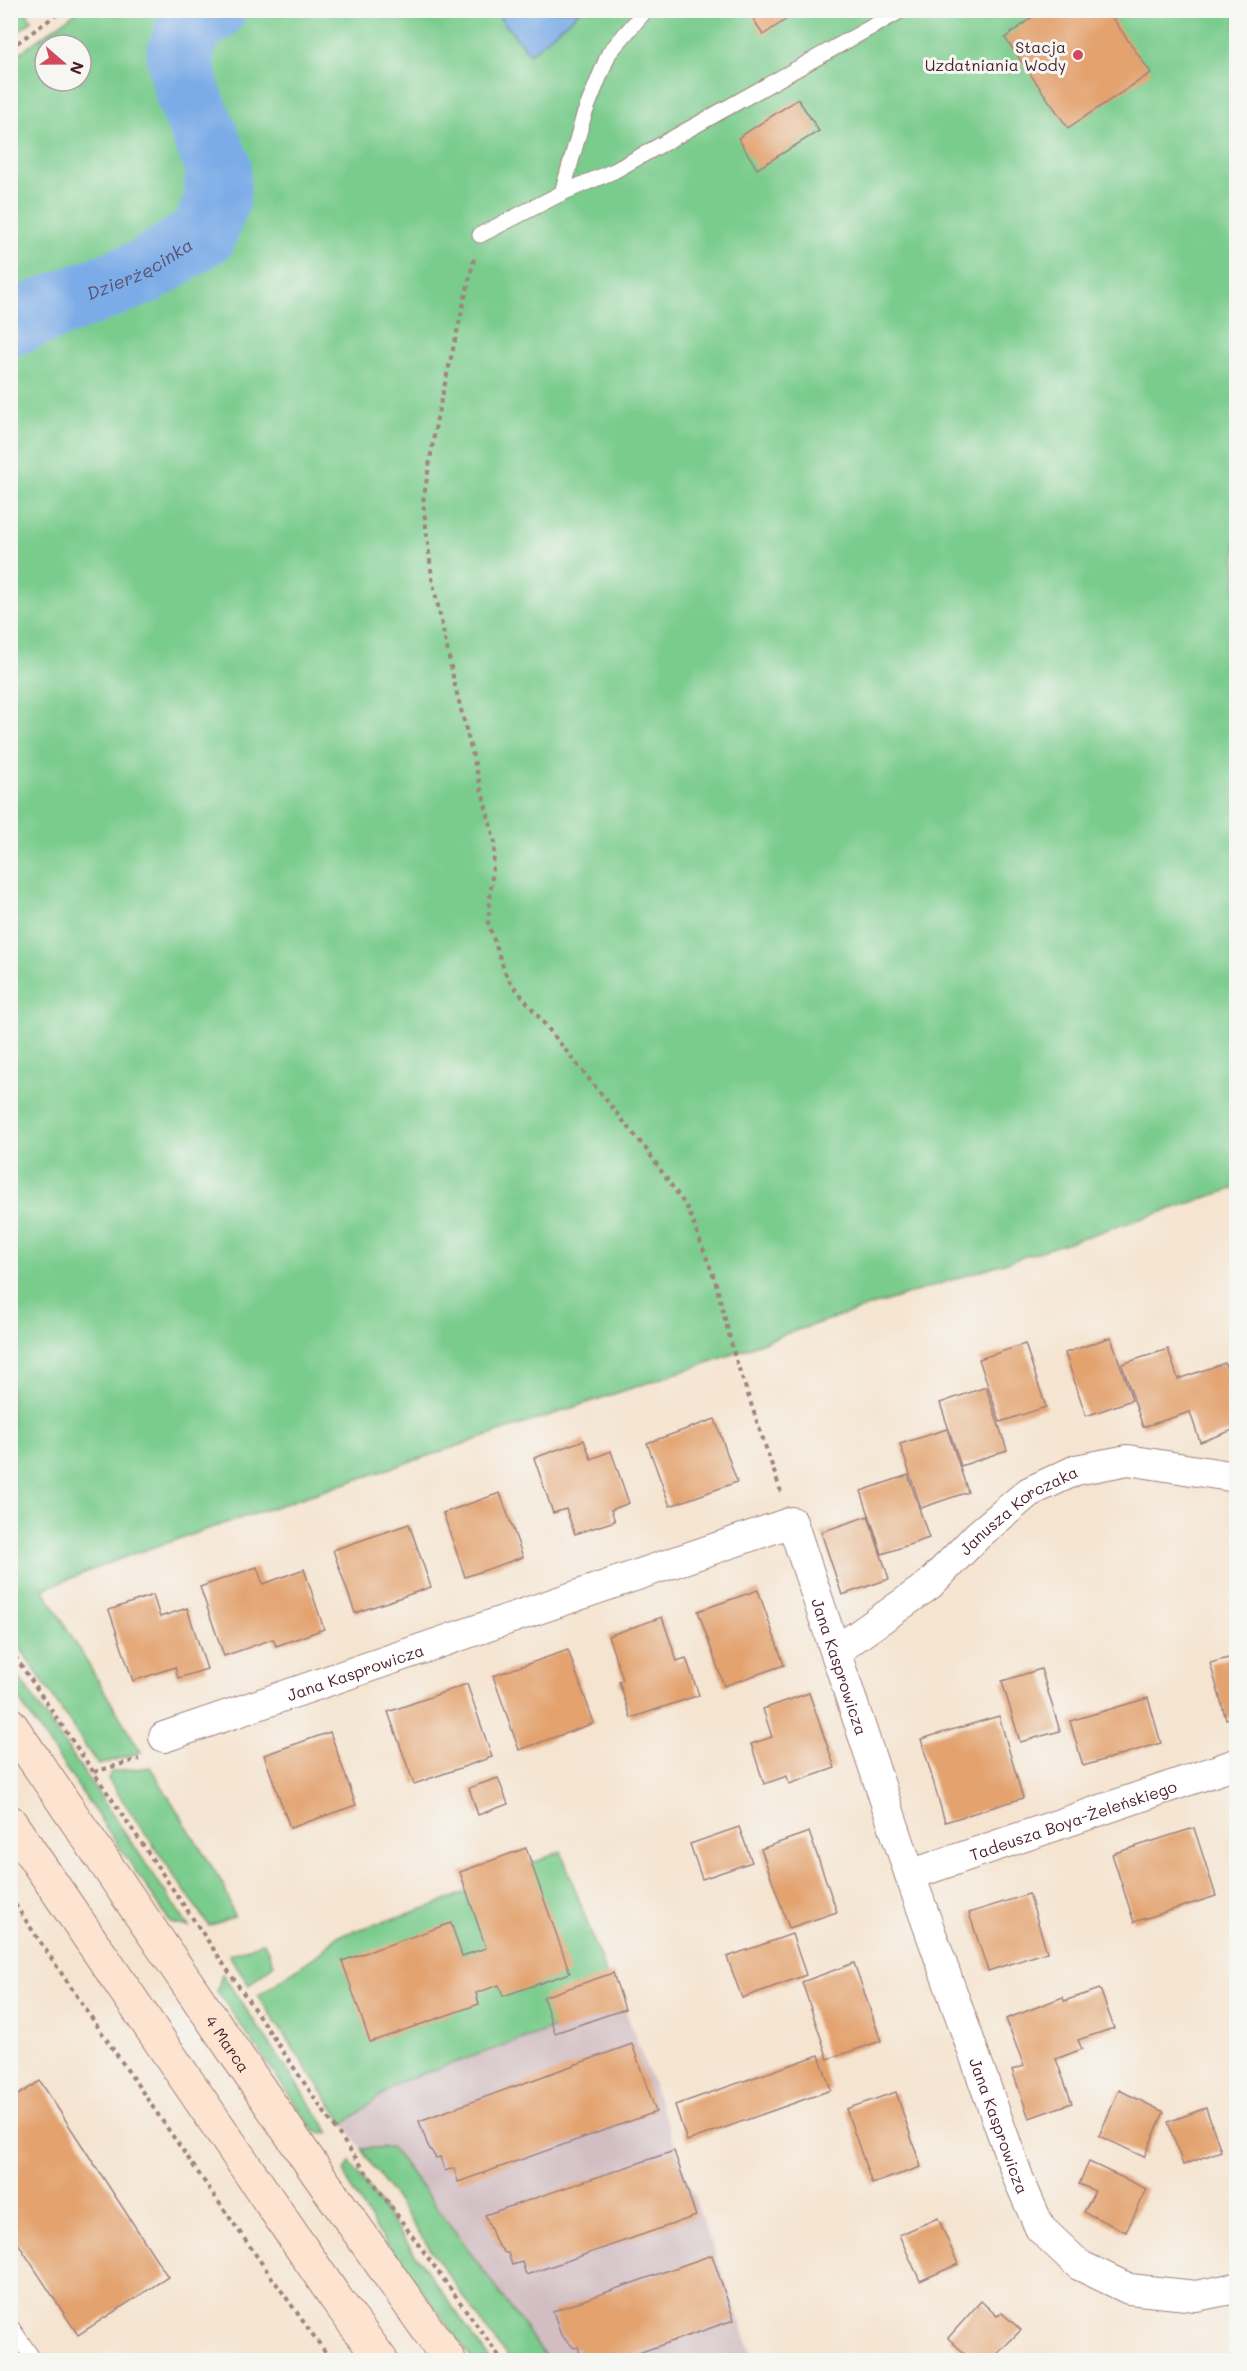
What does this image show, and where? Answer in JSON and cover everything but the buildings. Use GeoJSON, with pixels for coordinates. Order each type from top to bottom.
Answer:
{"type":"FeatureCollection","features":[{"type":"Feature","properties":{"kind":"main road","name":"4 Marca"},"geometry":{"type":"LineString","coordinates":[[10,1725],[449,2361]]}},
{"type":"Feature","properties":{"kind":"main road"},"geometry":{"type":"LineString","coordinates":[[10,1822],[381,2361]]}},
{"type":"Feature","properties":{"kind":"street","name":"Janusza Korczaka"},"geometry":{"type":"LineString","coordinates":[[836,1651],[929,1585],[978,1535],[1029,1492],[1076,1470],[1128,1460],[1236,1477]]}},
{"type":"Feature","properties":{"kind":"street","name":"Jana Kasprowicza"},"geometry":{"type":"LineString","coordinates":[[164,1737],[792,1522],[910,1875],[1019,2180],[1040,2228],[1079,2265],[1129,2289],[1196,2296],[1236,2288]]}},
{"type":"Feature","properties":{"kind":"street","name":"Tadeusza Boya-Żeleńskiego"},"geometry":{"type":"LineString","coordinates":[[910,1875],[1236,1764]]}},
{"type":"Feature","properties":{"kind":"lane"},"geometry":{"type":"LineString","coordinates":[[562,193],[584,115],[609,53],[646,10]]}},
{"type":"Feature","properties":{"kind":"lane"},"geometry":{"type":"LineString","coordinates":[[480,235],[562,193],[614,171],[902,10]]}},
{"type":"Feature","properties":{"kind":"lane"},"geometry":{"type":"LineString","coordinates":[[10,2325],[34,2361]]}},
{"type":"Feature","properties":{"kind":"path"},"geometry":{"type":"LineString","coordinates":[[10,48],[63,10]]}},
{"type":"Feature","properties":{"kind":"path"},"geometry":{"type":"LineString","coordinates":[[480,235],[437,418],[423,502],[437,600],[455,686],[495,843],[488,923],[507,978],[646,1149],[688,1209],[715,1280],[734,1354],[769,1456]]}},
{"type":"Feature","properties":{"kind":"path"},"geometry":{"type":"LineString","coordinates":[[10,1649],[345,2143],[502,2361]]}},
{"type":"Feature","properties":{"kind":"path"},"geometry":{"type":"LineString","coordinates":[[94,1772],[147,1757],[164,1737]]}},
{"type":"Feature","properties":{"kind":"path"},"geometry":{"type":"LineString","coordinates":[[10,1897],[131,2077],[331,2361]]}},
{"type":"Feature","properties":{"kind":"shaded area"},"geometry":{"type":"Polygon","coordinates":[[[625,2009],[754,2360],[548,2360],[391,2147],[361,2149],[344,2124],[399,2082],[560,2026],[625,2009]]]}},
{"type":"Feature","properties":{"kind":"green space"},"geometry":{"type":"Polygon","coordinates":[[[11,10],[26,11],[32,21],[11,37],[11,10]]]}},
{"type":"Feature","properties":{"kind":"green space"},"geometry":{"type":"Polygon","coordinates":[[[79,10],[1236,11],[1236,1188],[782,1335],[719,1359],[130,1555],[43,1589],[141,1752],[98,1765],[11,1634],[10,60],[33,43],[33,93],[93,93],[93,33],[47,33],[79,10]]]}},
{"type":"Feature","properties":{"kind":"green space"},"geometry":{"type":"Polygon","coordinates":[[[10,1664],[189,1927],[171,1923],[11,1688],[10,1664]]]}},
{"type":"Feature","properties":{"kind":"green space"},"geometry":{"type":"Polygon","coordinates":[[[150,1767],[224,1886],[234,1916],[209,1926],[108,1779],[111,1772],[150,1767]]]}},
{"type":"Feature","properties":{"kind":"green space"},"geometry":{"type":"Polygon","coordinates":[[[561,1851],[612,1991],[560,2026],[399,2082],[344,2124],[258,1996],[321,1952],[336,1937],[438,1904],[561,1851]]]}},
{"type":"Feature","properties":{"kind":"green space"},"geometry":{"type":"Polygon","coordinates":[[[264,1942],[274,1964],[249,1985],[229,1955],[264,1942]]]}},
{"type":"Feature","properties":{"kind":"green space"},"geometry":{"type":"Polygon","coordinates":[[[222,1974],[330,2133],[315,2132],[217,1991],[222,1974]]]}},
{"type":"Feature","properties":{"kind":"green space"},"geometry":{"type":"Polygon","coordinates":[[[391,2147],[548,2360],[510,2360],[488,2332],[361,2149],[391,2147]]]}},
{"type":"Feature","properties":{"kind":"green space"},"geometry":{"type":"Polygon","coordinates":[[[350,2162],[490,2360],[473,2360],[377,2230],[349,2185],[345,2172],[350,2162]]]}},
{"type":"Feature","properties":{"kind":"water"},"geometry":{"type":"Polygon","coordinates":[[[494,11],[580,11],[530,54],[494,11]]]}},
{"type":"Feature","properties":{"kind":"waterway","name":"Dzierżęcinka"},"geometry":{"type":"LineString","coordinates":[[10,324],[146,271],[204,234],[217,200],[218,166],[188,94],[179,56],[191,23],[213,10]]}},
{"type":"Feature","properties":{"kind":"place","name":"Stacja Uzdatniania Wody"},"geometry":{"type":"Point","coordinates":[1078,55]}}]}
